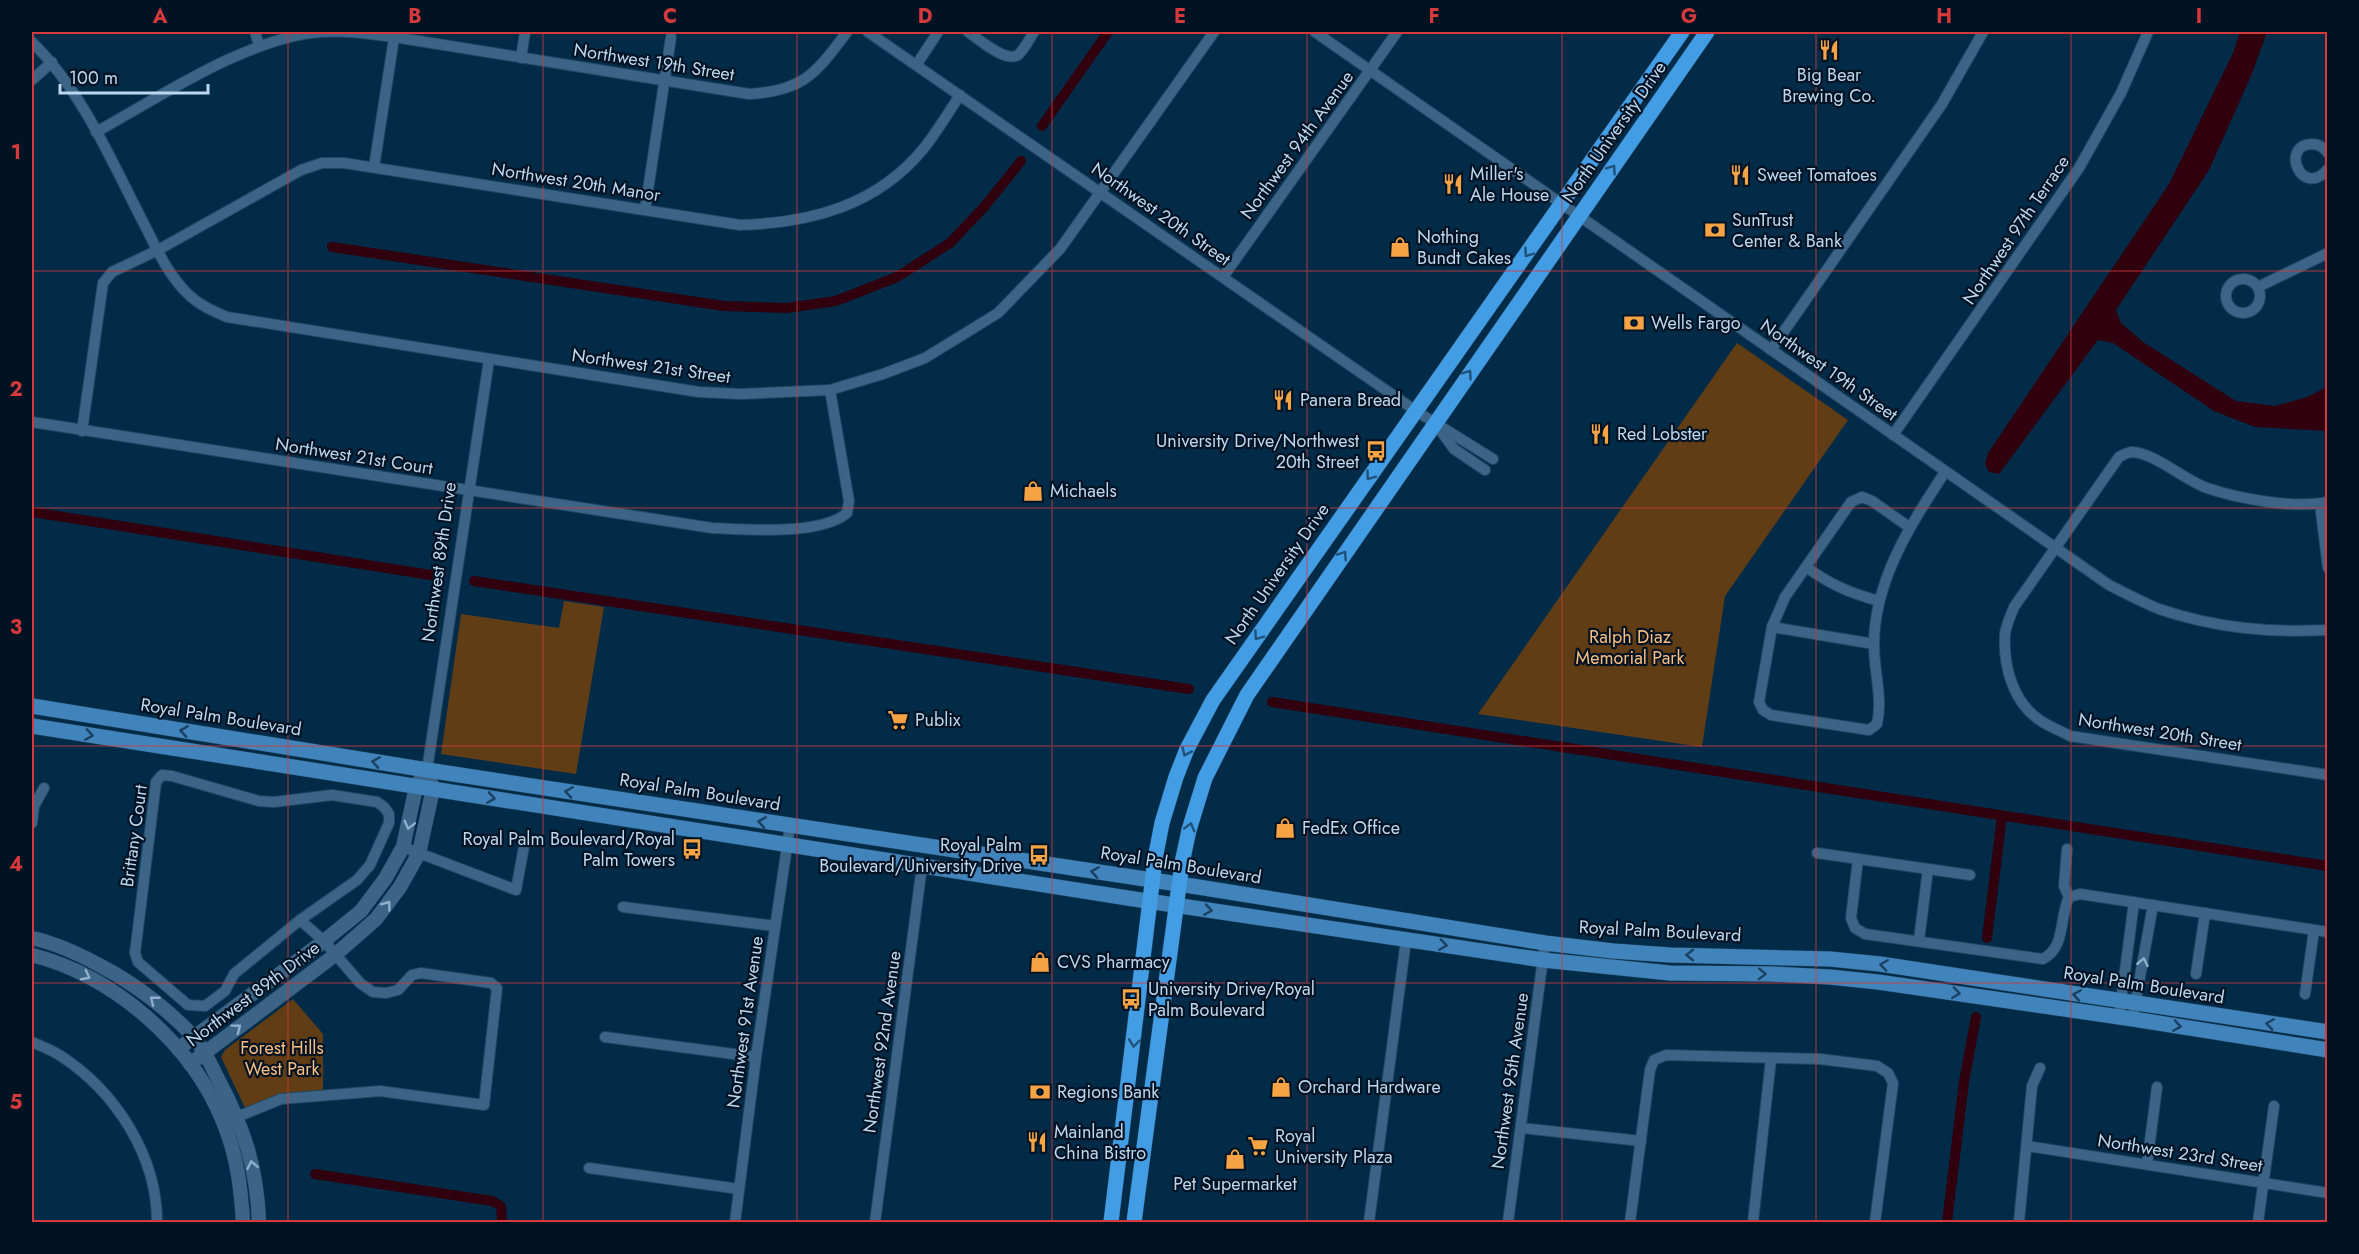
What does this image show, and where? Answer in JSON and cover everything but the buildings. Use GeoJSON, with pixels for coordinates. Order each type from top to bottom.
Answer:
{"type":"FeatureCollection","features":[{"type":"Feature","properties":{"kind":"main road","name":"North University Drive"},"geometry":{"type":"LineString","coordinates":[[1111,1222],[1150,901],[1162,823],[1168,799],[1187,749],[1213,700],[1682,32]]}},
{"type":"Feature","properties":{"kind":"main road","name":"North University Drive"},"geometry":{"type":"LineString","coordinates":[[1134,1222],[1179,884],[1194,812],[1216,753],[1247,695],[1707,32]]}},
{"type":"Feature","properties":{"kind":"main road"},"geometry":{"type":"LineString","coordinates":[[1310,603],[1320,569],[1320,559],[1316,551]]}},
{"type":"Feature","properties":{"kind":"main road","name":"Royal Palm Boulevard"},"geometry":{"type":"LineString","coordinates":[[32,706],[427,770],[1179,884],[1545,943],[1670,955],[1830,959],[1946,974],[2328,1050]]}},
{"type":"Feature","properties":{"kind":"main road","name":"Royal Palm Boulevard"},"geometry":{"type":"LineString","coordinates":[[32,726],[922,866],[1543,960],[1670,973],[1830,977],[2328,1032]]}},
{"type":"Feature","properties":{"kind":"main road"},"geometry":{"type":"LineString","coordinates":[[1352,932],[1357,928],[1391,917]]}},
{"type":"Feature","properties":{"kind":"street"},"geometry":{"type":"LineString","coordinates":[[255,32],[260,45]]}},
{"type":"Feature","properties":{"kind":"street","name":"Northwest 19th Street"},"geometry":{"type":"LineString","coordinates":[[96,132],[260,45],[320,32],[395,34],[521,58],[749,94],[774,93],[798,84],[820,68],[847,32]]}},
{"type":"Feature","properties":{"kind":"street"},"geometry":{"type":"LineString","coordinates":[[521,58],[525,32]]}},
{"type":"Feature","properties":{"kind":"street","name":"Northwest 20th Street"},"geometry":{"type":"LineString","coordinates":[[868,32],[1416,411],[1493,459]]}},
{"type":"Feature","properties":{"kind":"street"},"geometry":{"type":"LineString","coordinates":[[916,64],[938,32]]}},
{"type":"Feature","properties":{"kind":"street"},"geometry":{"type":"LineString","coordinates":[[968,32],[1002,56],[1011,57],[1018,55],[1034,32]]}},
{"type":"Feature","properties":{"kind":"street","name":"Northwest 21st Street"},"geometry":{"type":"LineString","coordinates":[[32,42],[52,62],[68,83],[171,273],[188,294],[206,308],[227,316],[489,360],[699,392],[741,394],[830,390],[884,374],[924,358],[998,313],[1060,249],[1214,32]]}},
{"type":"Feature","properties":{"kind":"street","name":"Northwest 19th Street"},"geometry":{"type":"LineString","coordinates":[[1315,32],[2109,585],[2157,608],[2204,622],[2243,630],[2290,632],[2328,630]]}},
{"type":"Feature","properties":{"kind":"street","name":"Northwest 94th Avenue"},"geometry":{"type":"LineString","coordinates":[[1222,277],[1397,32]]}},
{"type":"Feature","properties":{"kind":"street"},"geometry":{"type":"LineString","coordinates":[[1771,350],[1942,104],[1983,32]]}},
{"type":"Feature","properties":{"kind":"street","name":"Northwest 97th Terrace"},"geometry":{"type":"LineString","coordinates":[[1893,435],[2079,168],[2121,93],[2148,32]]}},
{"type":"Feature","properties":{"kind":"street"},"geometry":{"type":"LineString","coordinates":[[374,168],[395,34]]}},
{"type":"Feature","properties":{"kind":"street"},"geometry":{"type":"LineString","coordinates":[[645,210],[671,37]]}},
{"type":"Feature","properties":{"kind":"street"},"geometry":{"type":"LineString","coordinates":[[32,80],[52,62]]}},
{"type":"Feature","properties":{"kind":"street","name":"Northwest 20th Manor"},"geometry":{"type":"LineString","coordinates":[[82,431],[102,283],[112,272],[158,250],[302,170],[322,163],[344,163],[740,225],[777,224],[812,218],[840,208],[869,195],[896,176],[924,149],[960,95]]}},
{"type":"Feature","properties":{"kind":"street"},"geometry":{"type":"LineString","coordinates":[[2328,153],[2319,145],[2308,144],[2299,150],[2295,161],[2299,172],[2308,178],[2320,177],[2328,170]]}},
{"type":"Feature","properties":{"kind":"street"},"geometry":{"type":"LineString","coordinates":[[2258,287],[2328,253]]}},
{"type":"Feature","properties":{"kind":"street","name":"Northwest 89th Drive"},"geometry":{"type":"LineString","coordinates":[[178,1049],[324,941],[361,910],[385,879],[403,847],[416,787],[427,770],[489,360]]}},
{"type":"Feature","properties":{"kind":"street","name":"Northwest 21st Court"},"geometry":{"type":"LineString","coordinates":[[32,422],[712,528],[779,529],[812,526],[839,520],[847,513],[849,501],[830,390]]}},
{"type":"Feature","properties":{"kind":"street","name":"Northwest 20th Street"},"geometry":{"type":"LineString","coordinates":[[1435,422],[1454,449],[1485,471]]}},
{"type":"Feature","properties":{"kind":"street"},"geometry":{"type":"LineString","coordinates":[[2053,548],[2119,457],[2130,452],[2148,456],[2204,487],[2231,496],[2275,503],[2324,503],[2328,568]]}},
{"type":"Feature","properties":{"kind":"street"},"geometry":{"type":"LineString","coordinates":[[1909,527],[1872,501],[1862,497],[1851,502],[1785,597],[1772,627],[1759,702],[1762,710],[1771,715],[1869,730],[1877,724],[1880,711],[1874,644],[1879,601],[1891,564],[1909,527],[1945,472]]}},
{"type":"Feature","properties":{"kind":"street","name":"Northwest 20th Street"},"geometry":{"type":"LineString","coordinates":[[2053,548],[2014,607],[2006,631],[2005,655],[2010,680],[2021,701],[2040,720],[2070,736],[2328,775]]}},
{"type":"Feature","properties":{"kind":"street"},"geometry":{"type":"LineString","coordinates":[[1806,567],[1829,583],[1848,592],[1879,601]]}},
{"type":"Feature","properties":{"kind":"street"},"geometry":{"type":"LineString","coordinates":[[1772,627],[1874,644]]}},
{"type":"Feature","properties":{"kind":"street","name":"Northwest 89th Drive"},"geometry":{"type":"LineString","coordinates":[[190,1064],[335,955],[376,919],[400,887],[419,853],[433,789],[427,770]]}},
{"type":"Feature","properties":{"kind":"street","name":"Brittany Court"},"geometry":{"type":"LineString","coordinates":[[162,776],[172,776],[259,801],[274,802],[332,795],[377,802],[384,807],[389,823],[370,865],[357,880],[300,920],[234,974],[225,991],[206,1006],[188,1005],[138,962],[135,953],[156,782],[162,776]]}},
{"type":"Feature","properties":{"kind":"street"},"geometry":{"type":"LineString","coordinates":[[32,823],[34,806],[45,788]]}},
{"type":"Feature","properties":{"kind":"street","name":"Northwest 91st Avenue"},"geometry":{"type":"LineString","coordinates":[[735,1222],[790,826]]}},
{"type":"Feature","properties":{"kind":"street"},"geometry":{"type":"LineString","coordinates":[[403,847],[516,890],[525,841]]}},
{"type":"Feature","properties":{"kind":"street"},"geometry":{"type":"LineString","coordinates":[[1858,859],[1851,918],[1855,928],[1865,934],[2043,959],[2054,954],[2059,942],[2064,908],[2069,897],[2064,886],[2067,849]]}},
{"type":"Feature","properties":{"kind":"street"},"geometry":{"type":"LineString","coordinates":[[1816,853],[1970,875]]}},
{"type":"Feature","properties":{"kind":"street","name":"Northwest 92nd Avenue"},"geometry":{"type":"LineString","coordinates":[[874,1222],[922,866]]}},
{"type":"Feature","properties":{"kind":"street"},"geometry":{"type":"LineString","coordinates":[[1918,940],[1928,869]]}},
{"type":"Feature","properties":{"kind":"street"},"geometry":{"type":"LineString","coordinates":[[2069,897],[2080,894],[2328,932]]}},
{"type":"Feature","properties":{"kind":"street"},"geometry":{"type":"LineString","coordinates":[[2127,1010],[2134,902]]}},
{"type":"Feature","properties":{"kind":"street"},"geometry":{"type":"LineString","coordinates":[[2127,1010],[2153,905]]}},
{"type":"Feature","properties":{"kind":"street"},"geometry":{"type":"LineString","coordinates":[[622,907],[775,926]]}},
{"type":"Feature","properties":{"kind":"street"},"geometry":{"type":"LineString","coordinates":[[2196,974],[2205,913]]}},
{"type":"Feature","properties":{"kind":"street"},"geometry":{"type":"LineString","coordinates":[[224,1123],[281,1099],[380,1091],[484,1105],[497,988],[491,983],[421,973],[412,975],[398,990],[386,993],[373,992],[360,983],[324,941],[300,920]]}},
{"type":"Feature","properties":{"kind":"street"},"geometry":{"type":"LineString","coordinates":[[2305,994],[2314,930]]}},
{"type":"Feature","properties":{"kind":"street"},"geometry":{"type":"LineString","coordinates":[[32,938],[76,952],[127,979],[161,1006],[194,1038],[237,1116],[252,1159],[259,1222]]}},
{"type":"Feature","properties":{"kind":"street"},"geometry":{"type":"LineString","coordinates":[[1369,1222],[1406,940]]}},
{"type":"Feature","properties":{"kind":"street","name":"Northwest 95th Avenue"},"geometry":{"type":"LineString","coordinates":[[1508,1222],[1545,943]]}},
{"type":"Feature","properties":{"kind":"street"},"geometry":{"type":"LineString","coordinates":[[32,955],[76,971],[117,994],[149,1019],[190,1064],[207,1089],[224,1123],[241,1186],[243,1222]]}},
{"type":"Feature","properties":{"kind":"street"},"geometry":{"type":"LineString","coordinates":[[605,1037],[756,1058]]}},
{"type":"Feature","properties":{"kind":"street"},"geometry":{"type":"LineString","coordinates":[[32,1042],[60,1056],[88,1077],[112,1100],[132,1131],[147,1164],[157,1204],[157,1222]]}},
{"type":"Feature","properties":{"kind":"street"},"geometry":{"type":"LineString","coordinates":[[1630,1222],[1650,1070],[1654,1060],[1666,1055],[1820,1059],[1877,1066],[1888,1072],[1893,1083],[1875,1222]]}},
{"type":"Feature","properties":{"kind":"street"},"geometry":{"type":"LineString","coordinates":[[1753,1222],[1771,1059]]}},
{"type":"Feature","properties":{"kind":"street"},"geometry":{"type":"LineString","coordinates":[[2019,1222],[2032,1086],[2040,1068]]}},
{"type":"Feature","properties":{"kind":"street"},"geometry":{"type":"LineString","coordinates":[[2147,1164],[2157,1087]]}},
{"type":"Feature","properties":{"kind":"street"},"geometry":{"type":"LineString","coordinates":[[2258,1222],[2274,1106]]}},
{"type":"Feature","properties":{"kind":"street"},"geometry":{"type":"LineString","coordinates":[[1521,1128],[1641,1141]]}},
{"type":"Feature","properties":{"kind":"street","name":"Northwest 23rd Street"},"geometry":{"type":"LineString","coordinates":[[2027,1146],[2328,1193]]}},
{"type":"Feature","properties":{"kind":"street"},"geometry":{"type":"LineString","coordinates":[[589,1168],[738,1189]]}},
{"type":"Feature","properties":{"kind":"green space","name":"Ralph Diaz Memorial Park"},"geometry":{"type":"Polygon","coordinates":[[[1737,343],[1848,420],[1725,596],[1702,747],[1478,714],[1737,343]]]}},
{"type":"Feature","properties":{"kind":"green space"},"geometry":{"type":"Polygon","coordinates":[[[564,601],[604,607],[576,774],[441,754],[461,614],[559,628],[564,601]]]}},
{"type":"Feature","properties":{"kind":"green space","name":"Forest Hills West Park"},"geometry":{"type":"Polygon","coordinates":[[[293,999],[323,1034],[323,1094],[247,1112],[221,1057],[225,1050],[293,999]]]}},
{"type":"Feature","properties":{"kind":"shaded area"},"geometry":{"type":"Polygon","coordinates":[[[2240,32],[2267,32],[2251,76],[2209,170],[2116,310],[2121,323],[2143,342],[2236,401],[2275,406],[2307,397],[2327,387],[2327,431],[2255,427],[2214,411],[2113,343],[2098,340],[1999,474],[1989,472],[1985,464],[1988,453],[2169,184],[2233,53],[2240,32]]]}},
{"type":"Feature","properties":{"kind":"waterway"},"geometry":{"type":"LineString","coordinates":[[1042,126],[1108,32]]}},
{"type":"Feature","properties":{"kind":"waterway"},"geometry":{"type":"LineString","coordinates":[[332,247],[724,306],[787,308],[836,301],[897,277],[950,243],[985,206],[1021,161]]}},
{"type":"Feature","properties":{"kind":"waterway"},"geometry":{"type":"LineString","coordinates":[[32,512],[437,576]]}},
{"type":"Feature","properties":{"kind":"waterway"},"geometry":{"type":"LineString","coordinates":[[474,581],[1189,689]]}},
{"type":"Feature","properties":{"kind":"waterway"},"geometry":{"type":"LineString","coordinates":[[1272,702],[2328,866]]}},
{"type":"Feature","properties":{"kind":"waterway"},"geometry":{"type":"LineString","coordinates":[[1987,938],[2002,816]]}},
{"type":"Feature","properties":{"kind":"waterway"},"geometry":{"type":"LineString","coordinates":[[1947,1222],[1964,1082],[1976,1017]]}},
{"type":"Feature","properties":{"kind":"waterway"},"geometry":{"type":"LineString","coordinates":[[315,1174],[492,1201],[501,1206],[502,1222]]}},
{"type":"Feature","properties":{"kind":"place","name":"Big Bear Brewing Co."},"geometry":{"type":"Point","coordinates":[1829,50]}},
{"type":"Feature","properties":{"kind":"place","name":"Sweet Tomatoes"},"geometry":{"type":"Point","coordinates":[1740,175]}},
{"type":"Feature","properties":{"kind":"place","name":"Miller's Ale House"},"geometry":{"type":"Point","coordinates":[1453,184]}},
{"type":"Feature","properties":{"kind":"place","name":"SunTrust Center & Bank"},"geometry":{"type":"Point","coordinates":[1715,230]}},
{"type":"Feature","properties":{"kind":"place","name":"Nothing Bundt Cakes"},"geometry":{"type":"Point","coordinates":[1400,247]}},
{"type":"Feature","properties":{"kind":"place","name":"Wells Fargo"},"geometry":{"type":"Point","coordinates":[1634,323]}},
{"type":"Feature","properties":{"kind":"place","name":"Panera Bread"},"geometry":{"type":"Point","coordinates":[1283,400]}},
{"type":"Feature","properties":{"kind":"place","name":"Red Lobster"},"geometry":{"type":"Point","coordinates":[1600,434]}},
{"type":"Feature","properties":{"kind":"place","name":"University Drive/Northwest 20th Street"},"geometry":{"type":"Point","coordinates":[1376,451]}},
{"type":"Feature","properties":{"kind":"place","name":"Michaels"},"geometry":{"type":"Point","coordinates":[1033,491]}},
{"type":"Feature","properties":{"kind":"place","name":"Publix"},"geometry":{"type":"Point","coordinates":[898,720]}},
{"type":"Feature","properties":{"kind":"place","name":"FedEx Office"},"geometry":{"type":"Point","coordinates":[1285,828]}},
{"type":"Feature","properties":{"kind":"place","name":"Royal Palm Boulevard/Royal Palm Towers"},"geometry":{"type":"Point","coordinates":[692,849]}},
{"type":"Feature","properties":{"kind":"place","name":"Royal Palm Boulevard/University Drive"},"geometry":{"type":"Point","coordinates":[1039,855]}},
{"type":"Feature","properties":{"kind":"place","name":"CVS Pharmacy"},"geometry":{"type":"Point","coordinates":[1040,962]}},
{"type":"Feature","properties":{"kind":"place","name":"University Drive/Royal Palm Boulevard"},"geometry":{"type":"Point","coordinates":[1131,999]}},
{"type":"Feature","properties":{"kind":"place","name":"Orchard Hardware"},"geometry":{"type":"Point","coordinates":[1281,1087]}},
{"type":"Feature","properties":{"kind":"place","name":"Regions Bank"},"geometry":{"type":"Point","coordinates":[1040,1092]}},
{"type":"Feature","properties":{"kind":"place","name":"Mainland China Bistro"},"geometry":{"type":"Point","coordinates":[1037,1142]}},
{"type":"Feature","properties":{"kind":"place","name":"Royal University Plaza"},"geometry":{"type":"Point","coordinates":[1258,1146]}},
{"type":"Feature","properties":{"kind":"place","name":"Pet Supermarket"},"geometry":{"type":"Point","coordinates":[1235,1159]}}]}
